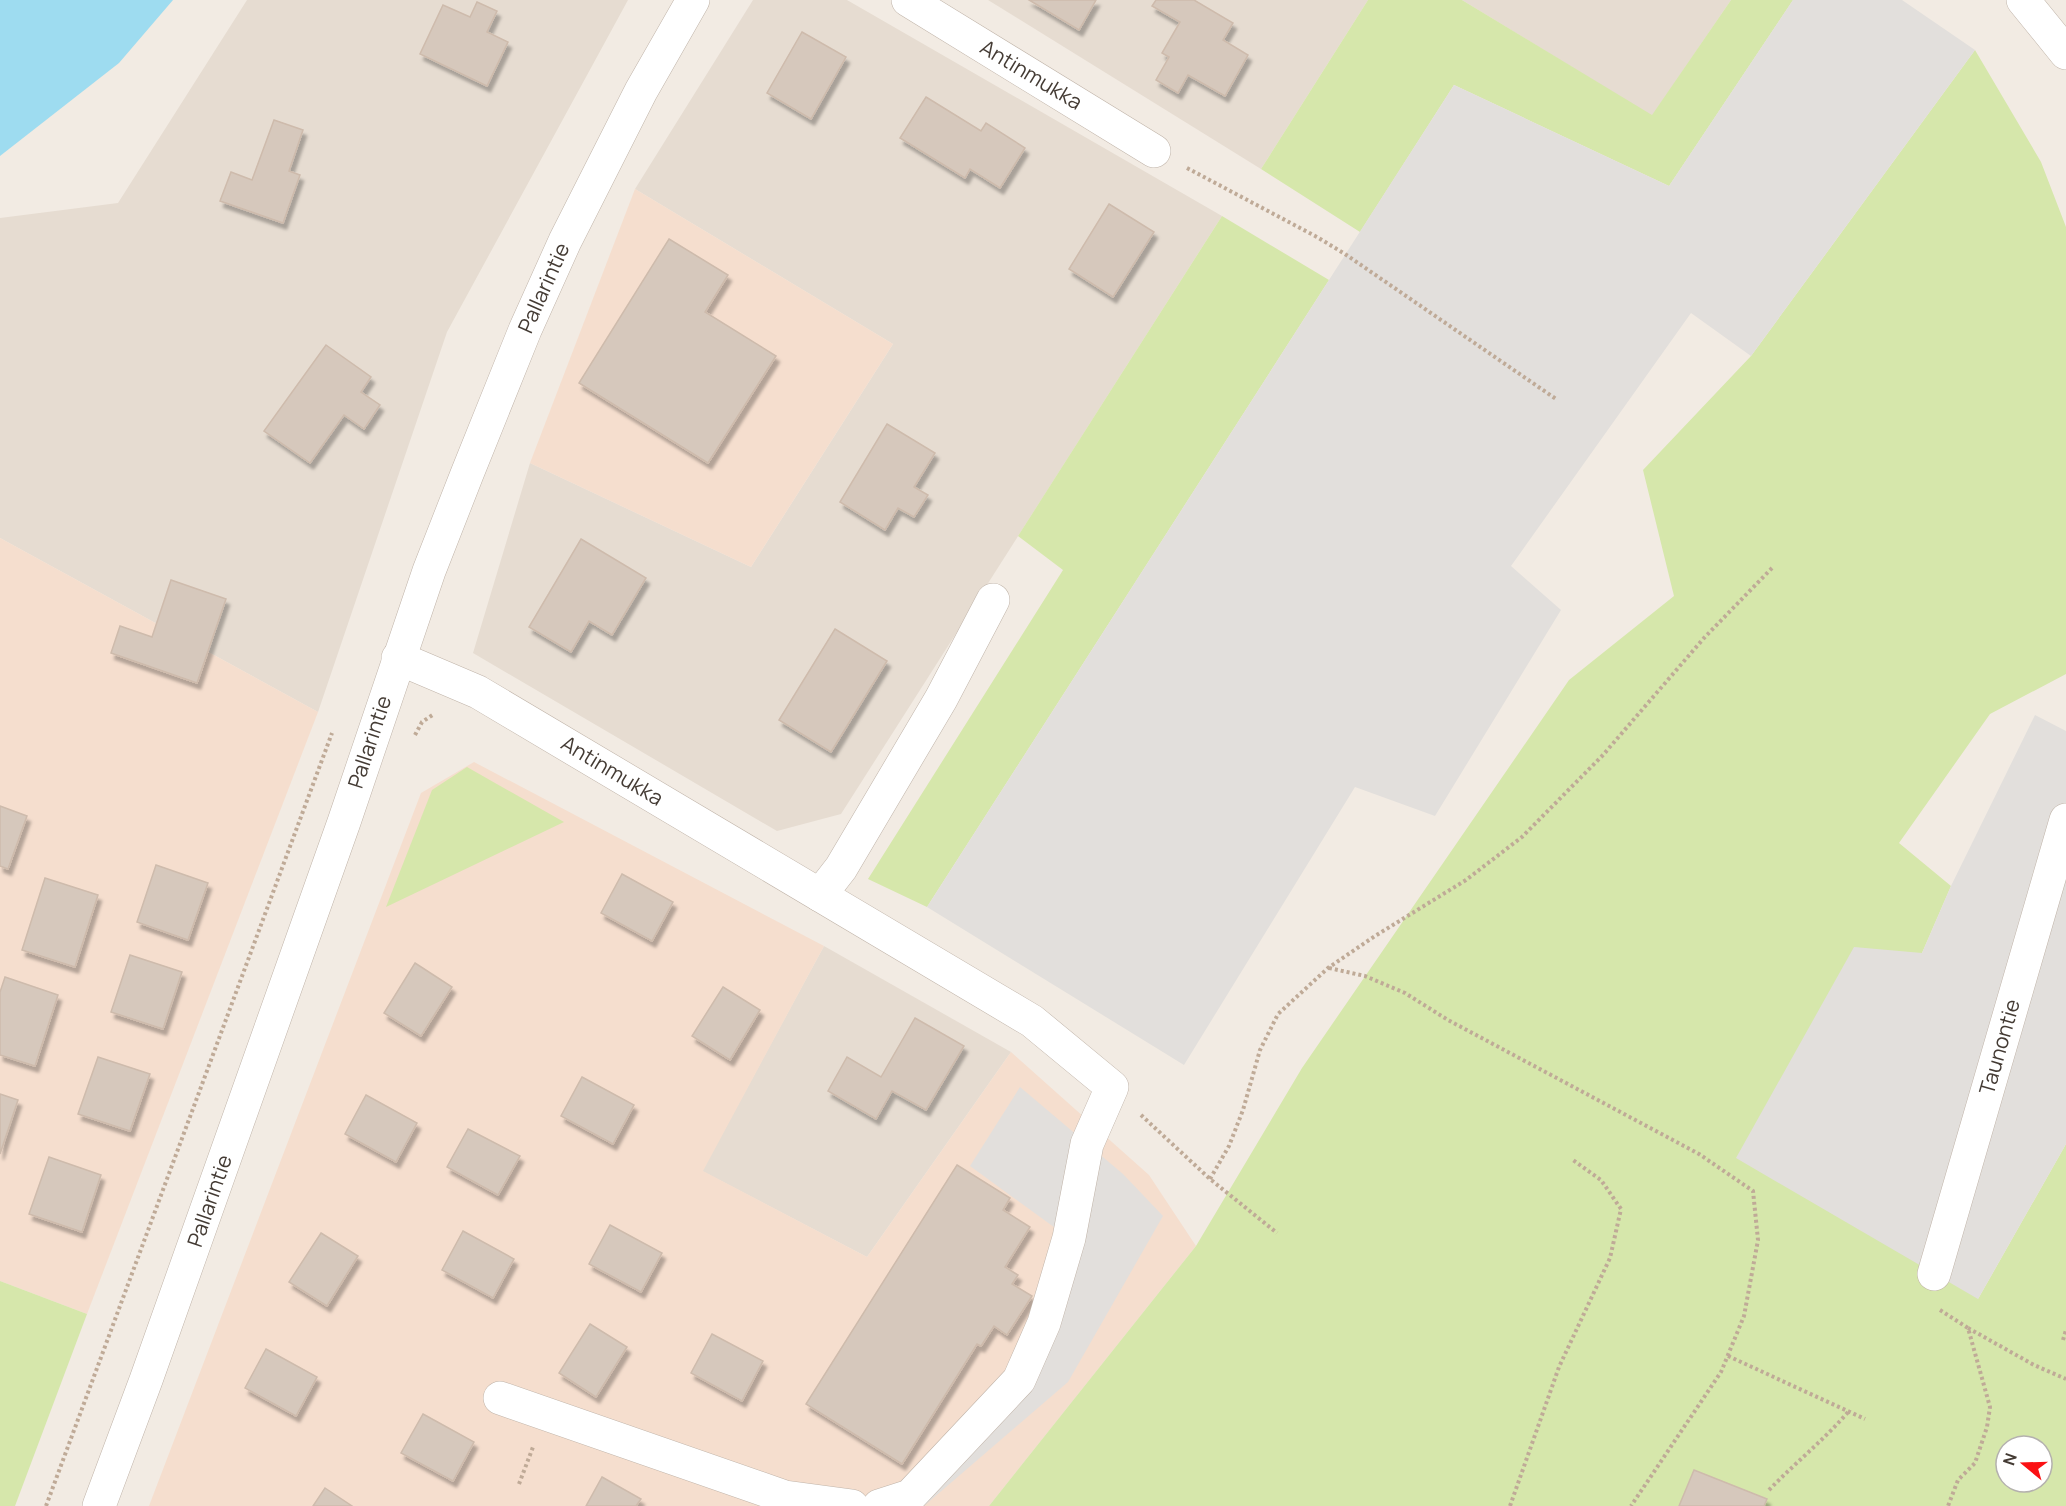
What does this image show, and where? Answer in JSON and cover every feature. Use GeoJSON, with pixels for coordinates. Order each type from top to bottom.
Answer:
{"type":"FeatureCollection","features":[{"type":"Feature","properties":{"kind":"street","name":"Pallarintie"},"geometry":{"type":"LineString","coordinates":[[99,1506],[146,1380],[344,822],[398,658],[458,495],[530,320],[601,166],[640,91],[693,0]]}},
{"type":"Feature","properties":{"kind":"street","name":"Antinmukka"},"geometry":{"type":"LineString","coordinates":[[908,0],[1154,151]]}},
{"type":"Feature","properties":{"kind":"street"},"geometry":{"type":"LineString","coordinates":[[2023,0],[2066,53]]}},
{"type":"Feature","properties":{"kind":"street"},"geometry":{"type":"LineString","coordinates":[[820,895],[841,868],[941,699],[993,600]]}},
{"type":"Feature","properties":{"kind":"street","name":"Antinmukka"},"geometry":{"type":"LineString","coordinates":[[398,658],[478,692],[1032,1021],[1112,1088]]}},
{"type":"Feature","properties":{"kind":"street","name":"Taunontie"},"geometry":{"type":"LineString","coordinates":[[1934,1274],[2066,820]]}},
{"type":"Feature","properties":{"kind":"street"},"geometry":{"type":"LineString","coordinates":[[879,1506],[910,1496],[1019,1380],[1044,1323],[1069,1238],[1087,1144],[1112,1088]]}},
{"type":"Feature","properties":{"kind":"street"},"geometry":{"type":"LineString","coordinates":[[500,1398],[785,1497],[852,1506]]}},
{"type":"Feature","properties":{"kind":"path"},"geometry":{"type":"LineString","coordinates":[[1154,151],[1317,237],[1556,399]]}},
{"type":"Feature","properties":{"kind":"path"},"geometry":{"type":"LineString","coordinates":[[1210,1179],[1229,1146],[1243,1110],[1260,1050],[1278,1014],[1328,968],[1466,880],[1522,837],[1603,755],[1704,638],[1772,568]]}},
{"type":"Feature","properties":{"kind":"path"},"geometry":{"type":"LineString","coordinates":[[412,739],[422,722],[437,710],[478,692]]}},
{"type":"Feature","properties":{"kind":"path"},"geometry":{"type":"LineString","coordinates":[[1328,968],[1365,976],[1405,993],[1448,1020],[1699,1154],[1753,1191],[1758,1239],[1744,1316],[1721,1372],[1631,1506]]}},
{"type":"Feature","properties":{"kind":"path"},"geometry":{"type":"LineString","coordinates":[[1112,1088],[1210,1179],[1276,1233]]}},
{"type":"Feature","properties":{"kind":"path"},"geometry":{"type":"LineString","coordinates":[[1510,1506],[1559,1367],[1610,1258],[1621,1209],[1601,1180],[1573,1161]]}},
{"type":"Feature","properties":{"kind":"path"},"geometry":{"type":"LineString","coordinates":[[1937,1308],[2034,1365],[2066,1379]]}},
{"type":"Feature","properties":{"kind":"path"},"geometry":{"type":"LineString","coordinates":[[1948,1506],[1958,1480],[1975,1463],[1987,1427],[1990,1407],[1968,1328]]}},
{"type":"Feature","properties":{"kind":"path"},"geometry":{"type":"LineString","coordinates":[[2063,1340],[2066,1330]]}},
{"type":"Feature","properties":{"kind":"path"},"geometry":{"type":"LineString","coordinates":[[1728,1356],[1865,1419]]}},
{"type":"Feature","properties":{"kind":"path"},"geometry":{"type":"LineString","coordinates":[[1769,1490],[1797,1462],[1826,1438],[1849,1412]]}},
{"type":"Feature","properties":{"kind":"shaded area"},"geometry":{"type":"Polygon","coordinates":[[[247,0],[628,0],[447,332],[318,712],[0,538],[0,218],[118,203],[247,0]]]}},
{"type":"Feature","properties":{"kind":"shaded area"},"geometry":{"type":"Polygon","coordinates":[[[753,0],[847,0],[1222,216],[841,814],[777,831],[473,653],[530,463],[751,567],[893,344],[635,189],[753,0]]]}},
{"type":"Feature","properties":{"kind":"shaded area"},"geometry":{"type":"Polygon","coordinates":[[[988,0],[1368,0],[1261,169],[988,0]]]}},
{"type":"Feature","properties":{"kind":"shaded area"},"geometry":{"type":"Polygon","coordinates":[[[1462,0],[1731,0],[1652,116],[1462,0]]]}},
{"type":"Feature","properties":{"kind":"shaded area"},"geometry":{"type":"Polygon","coordinates":[[[1793,0],[1902,0],[1975,50],[1751,356],[1691,313],[1511,566],[1561,610],[1435,816],[1355,787],[1184,1065],[927,907],[1454,85],[1669,186],[1793,0]]]}},
{"type":"Feature","properties":{"kind":"shaded area"},"geometry":{"type":"Polygon","coordinates":[[[635,189],[893,344],[751,567],[530,463],[635,189]]]}},
{"type":"Feature","properties":{"kind":"shaded area"},"geometry":{"type":"Polygon","coordinates":[[[0,538],[318,712],[87,1314],[0,1281],[0,538]]]}},
{"type":"Feature","properties":{"kind":"shaded area"},"geometry":{"type":"Polygon","coordinates":[[[2035,715],[2066,731],[2066,1144],[1978,1299],[1736,1158],[1854,947],[1922,953],[1951,886],[2035,715]]]}},
{"type":"Feature","properties":{"kind":"shaded area"},"geometry":{"type":"Polygon","coordinates":[[[474,762],[824,946],[703,1171],[867,1257],[1011,1052],[1149,1175],[1196,1246],[989,1506],[149,1506],[421,793],[474,762]]]}},
{"type":"Feature","properties":{"kind":"shaded area"},"geometry":{"type":"Polygon","coordinates":[[[824,946],[1011,1052],[867,1257],[702,1171],[824,946]]]}},
{"type":"Feature","properties":{"kind":"shaded area"},"geometry":{"type":"Polygon","coordinates":[[[1020,1087],[1123,1174],[1163,1216],[1068,1382],[924,1506],[879,1506],[1019,1380],[1069,1238],[970,1166],[1020,1087]]]}},
{"type":"Feature","properties":{"kind":"green space"},"geometry":{"type":"Polygon","coordinates":[[[1368,0],[1462,0],[1652,115],[1731,0],[1793,0],[1669,186],[1454,85],[1360,232],[1261,169],[1368,0]]]}},
{"type":"Feature","properties":{"kind":"green space"},"geometry":{"type":"Polygon","coordinates":[[[1975,50],[2041,162],[2066,227],[2066,674],[1990,714],[1899,843],[1951,886],[1922,953],[1978,1299],[2066,1144],[2066,1506],[989,1506],[1196,1246],[1302,1068],[1569,680],[1674,596],[1643,470],[1751,356],[1975,50]]]}},
{"type":"Feature","properties":{"kind":"green space"},"geometry":{"type":"Polygon","coordinates":[[[1222,216],[1329,280],[927,907],[868,879],[1063,570],[1018,536],[1222,216]]]}},
{"type":"Feature","properties":{"kind":"green space"},"geometry":{"type":"Polygon","coordinates":[[[467,767],[564,822],[386,907],[432,790],[467,767]]]}},
{"type":"Feature","properties":{"kind":"green space"},"geometry":{"type":"Polygon","coordinates":[[[0,1281],[87,1314],[15,1506],[0,1506],[0,1281]]]}},
{"type":"Feature","properties":{"kind":"water"},"geometry":{"type":"Polygon","coordinates":[[[0,0],[173,0],[119,63],[0,156],[0,0]]]}},
{"type":"Feature","properties":{"kind":"building"},"geometry":{"type":"Polygon","coordinates":[[[1029,0],[1096,0],[1079,30],[1029,0]]]}},
{"type":"Feature","properties":{"kind":"building"},"geometry":{"type":"Polygon","coordinates":[[[1156,0],[1194,0],[1233,23],[1223,40],[1248,55],[1225,96],[1188,75],[1178,93],[1156,80],[1169,57],[1162,53],[1180,22],[1152,6],[1156,0]]]}},
{"type":"Feature","properties":{"kind":"building"},"geometry":{"type":"Polygon","coordinates":[[[477,2],[497,11],[487,32],[508,42],[487,86],[420,54],[443,5],[470,17],[477,2]]]}},
{"type":"Feature","properties":{"kind":"building"},"geometry":{"type":"Polygon","coordinates":[[[802,32],[846,57],[811,119],[767,93],[802,32]]]}},
{"type":"Feature","properties":{"kind":"building"},"geometry":{"type":"Polygon","coordinates":[[[926,97],[981,131],[986,123],[1025,148],[1000,188],[970,169],[965,178],[900,138],[926,97]]]}},
{"type":"Feature","properties":{"kind":"building"},"geometry":{"type":"Polygon","coordinates":[[[274,120],[303,130],[289,171],[300,175],[283,223],[220,201],[231,172],[252,180],[274,120]]]}},
{"type":"Feature","properties":{"kind":"building"},"geometry":{"type":"Polygon","coordinates":[[[1109,204],[1154,232],[1113,297],[1069,269],[1109,204]]]}},
{"type":"Feature","properties":{"kind":"building"},"geometry":{"type":"Polygon","coordinates":[[[669,239],[728,275],[705,312],[776,356],[708,463],[579,383],[669,239]]]}},
{"type":"Feature","properties":{"kind":"building"},"geometry":{"type":"Polygon","coordinates":[[[326,345],[371,377],[361,392],[380,405],[364,429],[344,415],[310,463],[264,431],[326,345]]]}},
{"type":"Feature","properties":{"kind":"building"},"geometry":{"type":"Polygon","coordinates":[[[887,424],[935,453],[914,487],[928,495],[914,517],[898,508],[885,530],[840,502],[887,424]]]}},
{"type":"Feature","properties":{"kind":"building"},"geometry":{"type":"Polygon","coordinates":[[[581,539],[646,578],[612,635],[589,621],[571,652],[529,627],[581,539]]]}},
{"type":"Feature","properties":{"kind":"building"},"geometry":{"type":"Polygon","coordinates":[[[171,580],[226,599],[197,683],[111,653],[120,626],[152,637],[171,580]]]}},
{"type":"Feature","properties":{"kind":"building"},"geometry":{"type":"Polygon","coordinates":[[[835,629],[887,661],[831,752],[779,720],[835,629]]]}},
{"type":"Feature","properties":{"kind":"building"},"geometry":{"type":"Polygon","coordinates":[[[0,806],[27,816],[8,869],[0,866],[0,806]]]}},
{"type":"Feature","properties":{"kind":"building"},"geometry":{"type":"Polygon","coordinates":[[[156,865],[208,883],[188,940],[137,922],[156,865]]]}},
{"type":"Feature","properties":{"kind":"building"},"geometry":{"type":"Polygon","coordinates":[[[622,874],[673,902],[652,941],[601,913],[622,874]]]}},
{"type":"Feature","properties":{"kind":"building"},"geometry":{"type":"Polygon","coordinates":[[[45,878],[98,895],[75,967],[22,950],[45,878]]]}},
{"type":"Feature","properties":{"kind":"building"},"geometry":{"type":"Polygon","coordinates":[[[130,955],[182,972],[163,1029],[111,1012],[130,955]]]}},
{"type":"Feature","properties":{"kind":"building"},"geometry":{"type":"Polygon","coordinates":[[[415,963],[452,987],[421,1036],[384,1013],[415,963]]]}},
{"type":"Feature","properties":{"kind":"building"},"geometry":{"type":"Polygon","coordinates":[[[5,977],[58,995],[35,1066],[0,1055],[0,992],[5,977]]]}},
{"type":"Feature","properties":{"kind":"building"},"geometry":{"type":"Polygon","coordinates":[[[723,987],[760,1010],[730,1060],[692,1036],[723,987]]]}},
{"type":"Feature","properties":{"kind":"building"},"geometry":{"type":"Polygon","coordinates":[[[915,1018],[964,1046],[926,1110],[892,1091],[876,1119],[828,1091],[847,1057],[881,1077],[915,1018]]]}},
{"type":"Feature","properties":{"kind":"building"},"geometry":{"type":"Polygon","coordinates":[[[98,1057],[150,1074],[130,1131],[78,1114],[98,1057]]]}},
{"type":"Feature","properties":{"kind":"building"},"geometry":{"type":"Polygon","coordinates":[[[582,1077],[634,1105],[613,1144],[561,1116],[582,1077]]]}},
{"type":"Feature","properties":{"kind":"building"},"geometry":{"type":"Polygon","coordinates":[[[0,1094],[18,1100],[0,1154],[0,1094]]]}},
{"type":"Feature","properties":{"kind":"building"},"geometry":{"type":"Polygon","coordinates":[[[366,1095],[417,1123],[396,1162],[345,1134],[366,1095]]]}},
{"type":"Feature","properties":{"kind":"building"},"geometry":{"type":"Polygon","coordinates":[[[468,1129],[520,1156],[498,1195],[447,1167],[468,1129]]]}},
{"type":"Feature","properties":{"kind":"building"},"geometry":{"type":"Polygon","coordinates":[[[49,1157],[101,1175],[82,1232],[29,1214],[49,1157]]]}},
{"type":"Feature","properties":{"kind":"building"},"geometry":{"type":"Polygon","coordinates":[[[957,1165],[1010,1198],[1003,1210],[1030,1227],[1005,1267],[1018,1275],[1012,1284],[1032,1296],[1007,1335],[994,1326],[981,1346],[977,1344],[902,1464],[806,1404],[957,1165]]]}},
{"type":"Feature","properties":{"kind":"building"},"geometry":{"type":"Polygon","coordinates":[[[610,1225],[662,1253],[641,1292],[589,1264],[610,1225]]]}},
{"type":"Feature","properties":{"kind":"building"},"geometry":{"type":"Polygon","coordinates":[[[463,1231],[514,1259],[493,1298],[442,1270],[463,1231]]]}},
{"type":"Feature","properties":{"kind":"building"},"geometry":{"type":"Polygon","coordinates":[[[321,1233],[358,1256],[327,1306],[289,1282],[321,1233]]]}},
{"type":"Feature","properties":{"kind":"building"},"geometry":{"type":"Polygon","coordinates":[[[590,1324],[627,1347],[596,1397],[559,1373],[590,1324]]]}},
{"type":"Feature","properties":{"kind":"building"},"geometry":{"type":"Polygon","coordinates":[[[712,1334],[763,1361],[742,1401],[691,1373],[712,1334]]]}},
{"type":"Feature","properties":{"kind":"building"},"geometry":{"type":"Polygon","coordinates":[[[266,1349],[317,1377],[296,1416],[245,1388],[266,1349]]]}},
{"type":"Feature","properties":{"kind":"building"},"geometry":{"type":"Polygon","coordinates":[[[423,1414],[474,1442],[453,1481],[401,1453],[423,1414]]]}},
{"type":"Feature","properties":{"kind":"building"},"geometry":{"type":"Polygon","coordinates":[[[1694,1470],[1767,1499],[1764,1506],[1679,1506],[1694,1470]]]}},
{"type":"Feature","properties":{"kind":"building"},"geometry":{"type":"Polygon","coordinates":[[[602,1477],[641,1499],[636,1506],[586,1506],[602,1477]]]}},
{"type":"Feature","properties":{"kind":"building"},"geometry":{"type":"Polygon","coordinates":[[[325,1488],[352,1506],[313,1506],[325,1488]]]}}]}
